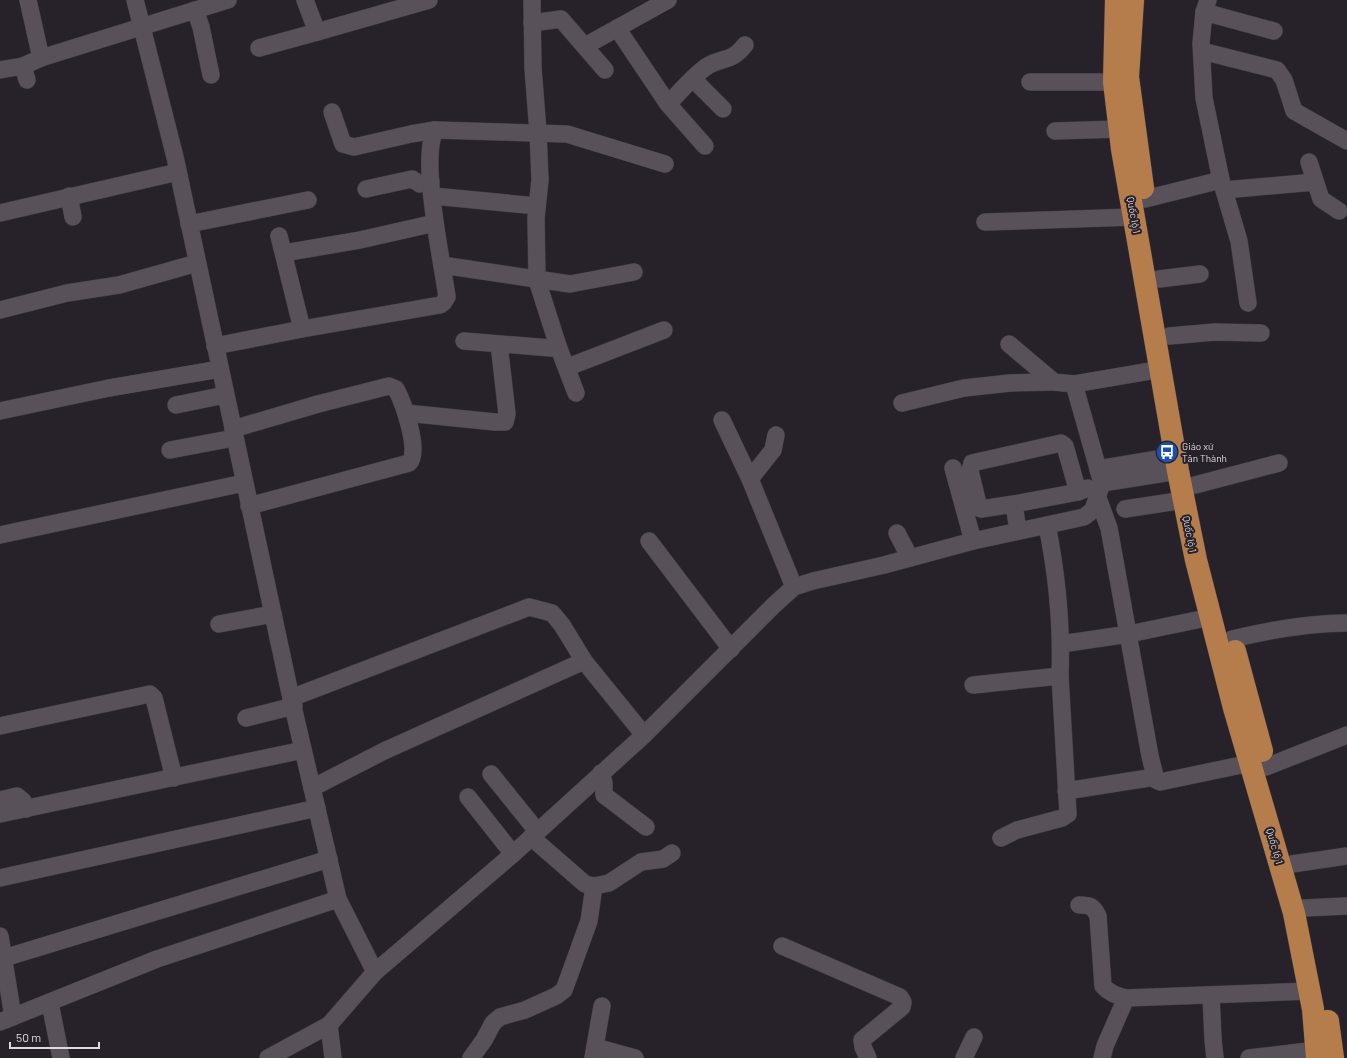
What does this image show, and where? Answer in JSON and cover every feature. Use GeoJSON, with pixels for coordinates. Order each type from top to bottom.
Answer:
{"type":"FeatureCollection","features":[{"type":"Feature","properties":{"kind":"highway","name":"Quốc lộ 1"},"geometry":{"type":"LineString","coordinates":[[1116,0],[1114,82],[1119,129],[1162,369],[1177,464],[1189,493],[1212,565],[1232,639],[1258,765],[1294,913],[1322,1055]]}},
{"type":"Feature","properties":{"kind":"highway","name":"Quốc lộ 1"},"geometry":{"type":"LineString","coordinates":[[1133,0],[1128,77],[1145,198],[1169,336],[1196,560],[1234,708],[1258,765],[1292,864],[1322,975],[1322,1055]]}},
{"type":"Feature","properties":{"kind":"street"},"geometry":{"type":"LineString","coordinates":[[28,0],[41,58]]}},
{"type":"Feature","properties":{"kind":"street"},"geometry":{"type":"LineString","coordinates":[[135,0],[178,172],[292,702],[338,899],[375,972]]}},
{"type":"Feature","properties":{"kind":"street"},"geometry":{"type":"LineString","coordinates":[[0,70],[25,73],[41,58],[228,0]]}},
{"type":"Feature","properties":{"kind":"street"},"geometry":{"type":"LineString","coordinates":[[305,0],[317,32]]}},
{"type":"Feature","properties":{"kind":"street"},"geometry":{"type":"LineString","coordinates":[[259,48],[429,0]]}},
{"type":"Feature","properties":{"kind":"street"},"geometry":{"type":"LineString","coordinates":[[532,0],[533,68],[540,180],[535,251],[537,280],[558,346],[568,367],[576,393]]}},
{"type":"Feature","properties":{"kind":"street"},"geometry":{"type":"LineString","coordinates":[[585,46],[668,0]]}},
{"type":"Feature","properties":{"kind":"street"},"geometry":{"type":"LineString","coordinates":[[1248,303],[1239,241],[1223,185],[1204,98],[1202,50],[1205,3],[1274,31]]}},
{"type":"Feature","properties":{"kind":"street"},"geometry":{"type":"LineString","coordinates":[[195,10],[201,27],[211,75]]}},
{"type":"Feature","properties":{"kind":"street"},"geometry":{"type":"LineString","coordinates":[[532,22],[561,19],[605,70]]}},
{"type":"Feature","properties":{"kind":"street"},"geometry":{"type":"LineString","coordinates":[[617,28],[668,104],[705,146]]}},
{"type":"Feature","properties":{"kind":"street"},"geometry":{"type":"LineString","coordinates":[[668,104],[708,66],[736,56],[745,45]]}},
{"type":"Feature","properties":{"kind":"street"},"geometry":{"type":"LineString","coordinates":[[1202,50],[1276,70],[1284,80],[1294,111],[1347,141]]}},
{"type":"Feature","properties":{"kind":"street"},"geometry":{"type":"LineString","coordinates":[[693,79],[723,109]]}},
{"type":"Feature","properties":{"kind":"street"},"geometry":{"type":"LineString","coordinates":[[1030,82],[1114,82]]}},
{"type":"Feature","properties":{"kind":"street"},"geometry":{"type":"LineString","coordinates":[[332,112],[343,144],[350,147],[435,130],[538,132],[567,134],[665,164]]}},
{"type":"Feature","properties":{"kind":"street"},"geometry":{"type":"LineString","coordinates":[[1055,131],[1119,129]]}},
{"type":"Feature","properties":{"kind":"street"},"geometry":{"type":"LineString","coordinates":[[215,346],[302,328],[443,303],[447,297],[432,189],[430,146],[435,130]]}},
{"type":"Feature","properties":{"kind":"street"},"geometry":{"type":"LineString","coordinates":[[1309,162],[1321,199],[1338,211]]}},
{"type":"Feature","properties":{"kind":"street"},"geometry":{"type":"LineString","coordinates":[[0,213],[178,172]]}},
{"type":"Feature","properties":{"kind":"street"},"geometry":{"type":"LineString","coordinates":[[366,189],[412,179],[432,189],[537,206]]}},
{"type":"Feature","properties":{"kind":"street"},"geometry":{"type":"LineString","coordinates":[[1145,198],[1223,185],[1315,182]]}},
{"type":"Feature","properties":{"kind":"street"},"geometry":{"type":"LineString","coordinates":[[69,196],[73,217]]}},
{"type":"Feature","properties":{"kind":"street"},"geometry":{"type":"LineString","coordinates":[[189,224],[308,200]]}},
{"type":"Feature","properties":{"kind":"street"},"geometry":{"type":"LineString","coordinates":[[985,222],[1134,217]]}},
{"type":"Feature","properties":{"kind":"street"},"geometry":{"type":"LineString","coordinates":[[284,253],[360,240],[436,224]]}},
{"type":"Feature","properties":{"kind":"street"},"geometry":{"type":"LineString","coordinates":[[279,236],[302,328]]}},
{"type":"Feature","properties":{"kind":"street"},"geometry":{"type":"LineString","coordinates":[[0,310],[68,293],[119,285],[197,263]]}},
{"type":"Feature","properties":{"kind":"street"},"geometry":{"type":"LineString","coordinates":[[442,265],[570,284],[634,272]]}},
{"type":"Feature","properties":{"kind":"street"},"geometry":{"type":"LineString","coordinates":[[1159,279],[1200,274]]}},
{"type":"Feature","properties":{"kind":"street"},"geometry":{"type":"LineString","coordinates":[[568,367],[664,330]]}},
{"type":"Feature","properties":{"kind":"street"},"geometry":{"type":"LineString","coordinates":[[1169,336],[1215,332],[1261,333]]}},
{"type":"Feature","properties":{"kind":"street"},"geometry":{"type":"LineString","coordinates":[[464,341],[550,348],[558,346]]}},
{"type":"Feature","properties":{"kind":"street"},"geometry":{"type":"LineString","coordinates":[[406,413],[505,422],[507,414],[500,344]]}},
{"type":"Feature","properties":{"kind":"street"},"geometry":{"type":"LineString","coordinates":[[1009,344],[1054,382]]}},
{"type":"Feature","properties":{"kind":"street"},"geometry":{"type":"LineString","coordinates":[[0,411],[109,388],[220,369]]}},
{"type":"Feature","properties":{"kind":"street"},"geometry":{"type":"LineString","coordinates":[[902,403],[964,388],[1010,383],[1054,382],[1074,384],[1162,369]]}},
{"type":"Feature","properties":{"kind":"street"},"geometry":{"type":"LineString","coordinates":[[1074,384],[1109,528],[1154,777],[1156,780],[1160,782],[1258,765],[1347,735]]}},
{"type":"Feature","properties":{"kind":"street"},"geometry":{"type":"LineString","coordinates":[[170,450],[234,434],[318,404],[389,386],[396,389],[406,413],[414,453],[409,463],[249,506]]}},
{"type":"Feature","properties":{"kind":"street"},"geometry":{"type":"LineString","coordinates":[[176,405],[225,395]]}},
{"type":"Feature","properties":{"kind":"street"},"geometry":{"type":"LineString","coordinates":[[722,420],[750,478],[794,587]]}},
{"type":"Feature","properties":{"kind":"street"},"geometry":{"type":"LineString","coordinates":[[750,478],[773,450],[776,435]]}},
{"type":"Feature","properties":{"kind":"street"},"geometry":{"type":"LineString","coordinates":[[1078,492],[1065,446],[1061,443],[972,463],[970,470],[979,508],[981,510],[1078,492],[1099,484],[1177,464]]}},
{"type":"Feature","properties":{"kind":"street"},"geometry":{"type":"LineString","coordinates":[[1125,509],[1189,493],[1278,463]]}},
{"type":"Feature","properties":{"kind":"street"},"geometry":{"type":"LineString","coordinates":[[953,468],[973,541]]}},
{"type":"Feature","properties":{"kind":"street"},"geometry":{"type":"LineString","coordinates":[[0,535],[244,483]]}},
{"type":"Feature","properties":{"kind":"street"},"geometry":{"type":"LineString","coordinates":[[268,1058],[329,1025],[375,972],[513,854],[644,735],[783,596],[794,587],[973,541],[1084,517],[1093,510],[1099,484]]}},
{"type":"Feature","properties":{"kind":"street"},"geometry":{"type":"LineString","coordinates":[[1014,504],[1018,531]]}},
{"type":"Feature","properties":{"kind":"street"},"geometry":{"type":"LineString","coordinates":[[1001,838],[1017,830],[1066,816],[1068,814],[1060,676],[1061,644],[1057,581],[1047,525]]}},
{"type":"Feature","properties":{"kind":"street"},"geometry":{"type":"LineString","coordinates":[[897,533],[910,558]]}},
{"type":"Feature","properties":{"kind":"street"},"geometry":{"type":"LineString","coordinates":[[649,541],[731,649]]}},
{"type":"Feature","properties":{"kind":"street"},"geometry":{"type":"LineString","coordinates":[[246,718],[292,702],[529,607],[552,613],[562,625],[584,661],[644,735]]}},
{"type":"Feature","properties":{"kind":"street"},"geometry":{"type":"LineString","coordinates":[[219,624],[273,614]]}},
{"type":"Feature","properties":{"kind":"street"},"geometry":{"type":"LineString","coordinates":[[1061,644],[1129,634],[1211,617]]}},
{"type":"Feature","properties":{"kind":"street"},"geometry":{"type":"LineString","coordinates":[[1232,639],[1260,632],[1315,624],[1347,623]]}},
{"type":"Feature","properties":{"kind":"street"},"geometry":{"type":"LineString","coordinates":[[312,788],[384,751],[584,661]]}},
{"type":"Feature","properties":{"kind":"street"},"geometry":{"type":"LineString","coordinates":[[973,685],[1060,676]]}},
{"type":"Feature","properties":{"kind":"street"},"geometry":{"type":"LineString","coordinates":[[0,726],[150,694],[154,698],[174,778]]}},
{"type":"Feature","properties":{"kind":"street"},"geometry":{"type":"LineString","coordinates":[[0,814],[304,750]]}},
{"type":"Feature","properties":{"kind":"street"},"geometry":{"type":"LineString","coordinates":[[491,774],[534,834],[585,884],[594,886],[609,883],[641,862],[664,859],[672,853]]}},
{"type":"Feature","properties":{"kind":"street"},"geometry":{"type":"LineString","coordinates":[[601,774],[604,783],[604,795],[646,827]]}},
{"type":"Feature","properties":{"kind":"street"},"geometry":{"type":"LineString","coordinates":[[1066,791],[1154,777]]}},
{"type":"Feature","properties":{"kind":"street"},"geometry":{"type":"LineString","coordinates":[[0,800],[17,796],[23,801],[26,808]]}},
{"type":"Feature","properties":{"kind":"street"},"geometry":{"type":"LineString","coordinates":[[468,797],[513,854]]}},
{"type":"Feature","properties":{"kind":"street"},"geometry":{"type":"LineString","coordinates":[[0,878],[317,808]]}},
{"type":"Feature","properties":{"kind":"street"},"geometry":{"type":"LineString","coordinates":[[1292,864],[1347,856]]}},
{"type":"Feature","properties":{"kind":"street"},"geometry":{"type":"LineString","coordinates":[[4,958],[329,859]]}},
{"type":"Feature","properties":{"kind":"street"},"geometry":{"type":"LineString","coordinates":[[471,1058],[484,1040],[493,1023],[500,1017],[525,1010],[556,996],[564,990],[589,921],[594,886]]}},
{"type":"Feature","properties":{"kind":"street"},"geometry":{"type":"LineString","coordinates":[[0,936],[4,958],[7,1020],[157,959],[338,899]]}},
{"type":"Feature","properties":{"kind":"street"},"geometry":{"type":"LineString","coordinates":[[1079,905],[1090,905],[1095,909],[1098,916],[1103,986],[1108,991],[1126,998],[1310,991]]}},
{"type":"Feature","properties":{"kind":"street"},"geometry":{"type":"LineString","coordinates":[[1304,908],[1347,906]]}},
{"type":"Feature","properties":{"kind":"street"},"geometry":{"type":"LineString","coordinates":[[782,946],[900,997],[903,1002],[902,1007],[862,1040],[863,1048],[868,1058]]}},
{"type":"Feature","properties":{"kind":"street"},"geometry":{"type":"LineString","coordinates":[[1211,995],[1212,1040],[1215,1058]]}},
{"type":"Feature","properties":{"kind":"street"},"geometry":{"type":"LineString","coordinates":[[1102,1058],[1105,1046],[1126,998]]}},
{"type":"Feature","properties":{"kind":"street"},"geometry":{"type":"LineString","coordinates":[[50,1002],[61,1058]]}},
{"type":"Feature","properties":{"kind":"street"},"geometry":{"type":"LineString","coordinates":[[602,1006],[594,1053],[635,1058]]}},
{"type":"Feature","properties":{"kind":"street"},"geometry":{"type":"LineString","coordinates":[[329,1025],[333,1058]]}},
{"type":"Feature","properties":{"kind":"street"},"geometry":{"type":"LineString","coordinates":[[964,1058],[974,1037]]}},
{"type":"Feature","properties":{"kind":"street"},"geometry":{"type":"LineString","coordinates":[[1249,1058],[1322,1055]]}},
{"type":"Feature","properties":{"kind":"place","name":"Giáo xứ Tân Thành"},"geometry":{"type":"Point","coordinates":[1167,452]}}]}
